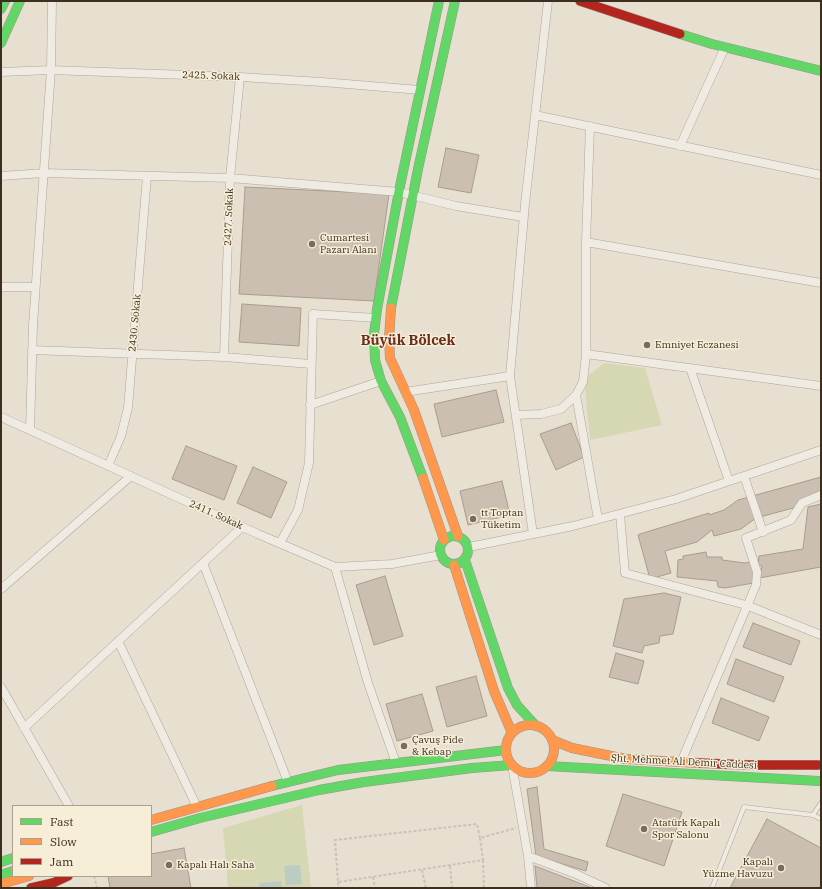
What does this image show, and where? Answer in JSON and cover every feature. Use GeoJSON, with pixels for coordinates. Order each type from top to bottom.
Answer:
{"type":"FeatureCollection","features":[{"type":"Feature","properties":{"kind":"main road"},"geometry":{"type":"LineString","coordinates":[[1,9],[5,1]]}},
{"type":"Feature","properties":{"kind":"main road"},"geometry":{"type":"LineString","coordinates":[[1,43],[20,1]]}},
{"type":"Feature","properties":{"kind":"main road"},"geometry":{"type":"LineString","coordinates":[[439,1],[399,192],[374,334],[375,360],[382,381],[400,417],[432,498],[444,540]]}},
{"type":"Feature","properties":{"kind":"main road"},"geometry":{"type":"LineString","coordinates":[[455,1],[391,306],[389,339],[390,358],[414,410],[458,536]]}},
{"type":"Feature","properties":{"kind":"main road"},"geometry":{"type":"LineString","coordinates":[[580,1],[725,47],[821,70]]}},
{"type":"Feature","properties":{"kind":"main road"},"geometry":{"type":"LineString","coordinates":[[449,536],[458,536],[464,539],[469,547],[469,553],[465,560],[454,565],[445,561],[441,555],[440,546],[449,536]]}},
{"type":"Feature","properties":{"kind":"main road"},"geometry":{"type":"LineString","coordinates":[[465,560],[508,688],[517,705],[536,726]]}},
{"type":"Feature","properties":{"kind":"main road"},"geometry":{"type":"LineString","coordinates":[[454,565],[494,691],[512,733]]}},
{"type":"Feature","properties":{"kind":"main road"},"geometry":{"type":"LineString","coordinates":[[529,725],[536,726],[543,728],[550,735],[554,749],[553,755],[547,766],[540,771],[532,773],[524,772],[512,765],[508,759],[506,750],[507,742],[512,733],[520,727],[529,725]]}},
{"type":"Feature","properties":{"kind":"main road","name":"Şht. Mehmet Ali Demir Caddesi"},"geometry":{"type":"LineString","coordinates":[[552,740],[572,748],[626,759],[748,765],[820,764]]}},
{"type":"Feature","properties":{"kind":"main road"},"geometry":{"type":"LineString","coordinates":[[152,820],[288,782],[338,770],[506,750]]}},
{"type":"Feature","properties":{"kind":"main road"},"geometry":{"type":"LineString","coordinates":[[820,764],[816,773],[820,782]]}},
{"type":"Feature","properties":{"kind":"main road"},"geometry":{"type":"LineString","coordinates":[[152,832],[319,790],[364,782],[472,768],[512,765]]}},
{"type":"Feature","properties":{"kind":"main road","name":"Şht. Mehmet Ali Demir Caddesi"},"geometry":{"type":"LineString","coordinates":[[547,766],[820,782]]}},
{"type":"Feature","properties":{"kind":"main road"},"geometry":{"type":"LineString","coordinates":[[1,862],[12,858]]}},
{"type":"Feature","properties":{"kind":"main road"},"geometry":{"type":"LineString","coordinates":[[1,875],[12,871]]}},
{"type":"Feature","properties":{"kind":"main road"},"geometry":{"type":"LineString","coordinates":[[1,884],[26,877]]}},
{"type":"Feature","properties":{"kind":"main road"},"geometry":{"type":"LineString","coordinates":[[31,888],[53,883],[66,877]]}},
{"type":"Feature","properties":{"kind":"street"},"geometry":{"type":"LineString","coordinates":[[30,430],[35,287],[51,70],[52,1]]}},
{"type":"Feature","properties":{"kind":"street"},"geometry":{"type":"LineString","coordinates":[[533,534],[510,376],[524,216],[548,1]]}},
{"type":"Feature","properties":{"kind":"street"},"geometry":{"type":"LineString","coordinates":[[680,146],[725,47]]}},
{"type":"Feature","properties":{"kind":"street","name":"2425. Sokak"},"geometry":{"type":"LineString","coordinates":[[1,72],[51,70],[240,77],[420,90]]}},
{"type":"Feature","properties":{"kind":"street","name":"2427. Sokak"},"geometry":{"type":"LineString","coordinates":[[224,357],[230,178],[240,77]]}},
{"type":"Feature","properties":{"kind":"street"},"geometry":{"type":"LineString","coordinates":[[535,114],[821,175]]}},
{"type":"Feature","properties":{"kind":"street"},"geometry":{"type":"LineString","coordinates":[[516,415],[541,414],[562,409],[576,395],[583,382],[586,354],[586,242],[590,126]]}},
{"type":"Feature","properties":{"kind":"street"},"geometry":{"type":"LineString","coordinates":[[1,176],[44,173],[230,178],[399,192],[456,206],[524,216]]}},
{"type":"Feature","properties":{"kind":"street","name":"2430. Sokak"},"geometry":{"type":"LineString","coordinates":[[108,466],[121,436],[128,408],[147,176]]}},
{"type":"Feature","properties":{"kind":"street"},"geometry":{"type":"LineString","coordinates":[[586,242],[821,283]]}},
{"type":"Feature","properties":{"kind":"street"},"geometry":{"type":"LineString","coordinates":[[1,286],[35,287]]}},
{"type":"Feature","properties":{"kind":"street"},"geometry":{"type":"LineString","coordinates":[[280,543],[298,510],[309,462],[310,364],[313,314],[376,318]]}},
{"type":"Feature","properties":{"kind":"street"},"geometry":{"type":"LineString","coordinates":[[32,350],[224,357],[310,364]]}},
{"type":"Feature","properties":{"kind":"street"},"geometry":{"type":"LineString","coordinates":[[586,354],[821,386]]}},
{"type":"Feature","properties":{"kind":"street"},"geometry":{"type":"LineString","coordinates":[[690,368],[729,481]]}},
{"type":"Feature","properties":{"kind":"street"},"geometry":{"type":"LineString","coordinates":[[405,392],[510,376]]}},
{"type":"Feature","properties":{"kind":"street"},"geometry":{"type":"LineString","coordinates":[[310,406],[382,381]]}},
{"type":"Feature","properties":{"kind":"street"},"geometry":{"type":"LineString","coordinates":[[576,395],[598,519]]}},
{"type":"Feature","properties":{"kind":"street","name":"2411. Sokak"},"geometry":{"type":"LineString","coordinates":[[1,417],[242,527],[335,567],[392,564],[441,555]]}},
{"type":"Feature","properties":{"kind":"street"},"geometry":{"type":"LineString","coordinates":[[469,547],[620,514],[676,499],[821,450]]}},
{"type":"Feature","properties":{"kind":"street"},"geometry":{"type":"LineString","coordinates":[[1,589],[131,476]]}},
{"type":"Feature","properties":{"kind":"street"},"geometry":{"type":"LineString","coordinates":[[744,476],[763,532]]}},
{"type":"Feature","properties":{"kind":"street"},"geometry":{"type":"LineString","coordinates":[[681,762],[746,605],[756,586],[757,572],[746,538],[791,520],[802,503],[821,495]]}},
{"type":"Feature","properties":{"kind":"street"},"geometry":{"type":"LineString","coordinates":[[620,514],[624,573],[746,605],[821,635]]}},
{"type":"Feature","properties":{"kind":"street"},"geometry":{"type":"LineString","coordinates":[[24,728],[242,527]]}},
{"type":"Feature","properties":{"kind":"street"},"geometry":{"type":"LineString","coordinates":[[203,563],[288,782]]}},
{"type":"Feature","properties":{"kind":"street"},"geometry":{"type":"LineString","coordinates":[[335,567],[368,683],[396,763]]}},
{"type":"Feature","properties":{"kind":"street"},"geometry":{"type":"LineString","coordinates":[[118,641],[197,807]]}},
{"type":"Feature","properties":{"kind":"street"},"geometry":{"type":"LineString","coordinates":[[1,687],[68,805]]}},
{"type":"Feature","properties":{"kind":"street"},"geometry":{"type":"LineString","coordinates":[[512,765],[528,856],[531,888]]}},
{"type":"Feature","properties":{"kind":"street"},"geometry":{"type":"LineString","coordinates":[[528,856],[576,874],[606,888]]}},
{"type":"Feature","properties":{"kind":"lane"},"geometry":{"type":"LineString","coordinates":[[813,816],[821,803]]}},
{"type":"Feature","properties":{"kind":"lane"},"geometry":{"type":"LineString","coordinates":[[712,888],[744,807],[813,816],[821,819]]}},
{"type":"Feature","properties":{"kind":"path"},"geometry":{"type":"LineString","coordinates":[[340,888],[338,882],[335,840],[478,824],[483,860],[484,888]]}},
{"type":"Feature","properties":{"kind":"path"},"geometry":{"type":"LineString","coordinates":[[480,838],[522,826]]}},
{"type":"Feature","properties":{"kind":"path"},"geometry":{"type":"LineString","coordinates":[[338,882],[483,860]]}},
{"type":"Feature","properties":{"kind":"path"},"geometry":{"type":"LineString","coordinates":[[450,866],[452,888]]}},
{"type":"Feature","properties":{"kind":"path"},"geometry":{"type":"LineString","coordinates":[[422,870],[426,888]]}},
{"type":"Feature","properties":{"kind":"path"},"geometry":{"type":"LineString","coordinates":[[94,877],[97,888]]}},
{"type":"Feature","properties":{"kind":"path"},"geometry":{"type":"LineString","coordinates":[[373,877],[375,888]]}},
{"type":"Feature","properties":{"kind":"green space"},"geometry":{"type":"Polygon","coordinates":[[[604,363],[645,368],[662,425],[590,440],[585,390],[588,376],[604,363]]]}},
{"type":"Feature","properties":{"kind":"green space"},"geometry":{"type":"Polygon","coordinates":[[[302,805],[311,888],[228,888],[223,828],[302,805]]]}},
{"type":"Feature","properties":{"kind":"shaded area"},"geometry":{"type":"Polygon","coordinates":[[[300,865],[302,884],[286,885],[284,866],[300,865]]]}},
{"type":"Feature","properties":{"kind":"shaded area"},"geometry":{"type":"Polygon","coordinates":[[[281,881],[282,888],[260,888],[259,883],[281,881]]]}},
{"type":"Feature","properties":{"kind":"building"},"geometry":{"type":"Polygon","coordinates":[[[446,148],[479,155],[471,193],[438,187],[446,148]]]}},
{"type":"Feature","properties":{"kind":"building","name":"Cumartesi Pazarı Alanı"},"geometry":{"type":"Polygon","coordinates":[[[245,187],[389,194],[374,301],[239,294],[245,187]]]}},
{"type":"Feature","properties":{"kind":"building"},"geometry":{"type":"Polygon","coordinates":[[[242,304],[301,308],[299,346],[239,342],[242,304]]]}},
{"type":"Feature","properties":{"kind":"building"},"geometry":{"type":"Polygon","coordinates":[[[496,390],[504,422],[442,437],[434,404],[496,390]]]}},
{"type":"Feature","properties":{"kind":"building"},"geometry":{"type":"Polygon","coordinates":[[[571,423],[584,457],[556,470],[540,434],[571,423]]]}},
{"type":"Feature","properties":{"kind":"building"},"geometry":{"type":"Polygon","coordinates":[[[186,446],[237,466],[224,500],[172,479],[186,446]]]}},
{"type":"Feature","properties":{"kind":"building"},"geometry":{"type":"Polygon","coordinates":[[[253,467],[287,482],[271,518],[237,503],[253,467]]]}},
{"type":"Feature","properties":{"kind":"building"},"geometry":{"type":"Polygon","coordinates":[[[821,477],[821,496],[812,503],[756,518],[741,529],[714,536],[712,530],[697,542],[665,551],[671,573],[650,579],[638,535],[709,513],[709,515],[724,510],[738,500],[821,477]]]}},
{"type":"Feature","properties":{"kind":"building"},"geometry":{"type":"Polygon","coordinates":[[[502,481],[510,515],[468,525],[460,491],[502,481]]]}},
{"type":"Feature","properties":{"kind":"building"},"geometry":{"type":"Polygon","coordinates":[[[821,504],[821,567],[759,578],[759,582],[725,588],[718,587],[717,581],[677,577],[678,560],[683,559],[683,556],[706,552],[707,557],[722,557],[722,560],[745,563],[757,561],[757,570],[761,571],[762,566],[758,565],[759,556],[803,549],[808,507],[821,504]]]}},
{"type":"Feature","properties":{"kind":"building"},"geometry":{"type":"Polygon","coordinates":[[[385,576],[403,636],[374,645],[356,585],[385,576]]]}},
{"type":"Feature","properties":{"kind":"building"},"geometry":{"type":"Polygon","coordinates":[[[664,593],[681,597],[673,634],[660,636],[659,643],[644,646],[642,653],[613,646],[624,599],[664,593]]]}},
{"type":"Feature","properties":{"kind":"building"},"geometry":{"type":"Polygon","coordinates":[[[753,623],[800,641],[791,665],[743,647],[753,623]]]}},
{"type":"Feature","properties":{"kind":"building"},"geometry":{"type":"Polygon","coordinates":[[[616,653],[644,661],[638,684],[609,677],[616,653]]]}},
{"type":"Feature","properties":{"kind":"building"},"geometry":{"type":"Polygon","coordinates":[[[736,659],[784,677],[774,702],[727,684],[736,659]]]}},
{"type":"Feature","properties":{"kind":"building"},"geometry":{"type":"Polygon","coordinates":[[[476,676],[487,716],[447,727],[436,687],[476,676]]]}},
{"type":"Feature","properties":{"kind":"building"},"geometry":{"type":"Polygon","coordinates":[[[422,694],[433,731],[397,741],[386,704],[422,694]]]}},
{"type":"Feature","properties":{"kind":"building"},"geometry":{"type":"Polygon","coordinates":[[[721,698],[769,717],[759,741],[712,723],[721,698]]]}},
{"type":"Feature","properties":{"kind":"building"},"geometry":{"type":"Polygon","coordinates":[[[537,787],[544,849],[588,862],[586,871],[536,856],[527,789],[537,787]]]}},
{"type":"Feature","properties":{"kind":"building","name":"Atatürk Kapalı Spor Salonu"},"geometry":{"type":"Polygon","coordinates":[[[623,794],[682,812],[664,866],[606,846],[623,794]]]}},
{"type":"Feature","properties":{"kind":"building","name":"Kapalı Yüzme Havuzu"},"geometry":{"type":"Polygon","coordinates":[[[767,819],[821,848],[821,888],[730,888],[767,819]]]}},
{"type":"Feature","properties":{"kind":"building","name":"Kapalı Halı Saha"},"geometry":{"type":"Polygon","coordinates":[[[184,848],[191,888],[110,888],[108,877],[152,877],[152,854],[184,848]]]}},
{"type":"Feature","properties":{"kind":"building"},"geometry":{"type":"Polygon","coordinates":[[[535,866],[592,888],[537,888],[535,866]]]}},
{"type":"Feature","properties":{"kind":"traffic: fast"},"geometry":{"type":"LineString","coordinates":[[1,9],[5,1]]}},
{"type":"Feature","properties":{"kind":"traffic: fast"},"geometry":{"type":"LineString","coordinates":[[1,43],[20,1]]}},
{"type":"Feature","properties":{"kind":"traffic: fast"},"geometry":{"type":"LineString","coordinates":[[423,478],[400,417],[381,381],[375,360],[374,334],[377,309],[400,186],[439,1]]}},
{"type":"Feature","properties":{"kind":"traffic: fast"},"geometry":{"type":"LineString","coordinates":[[391,308],[418,169],[455,1]]}},
{"type":"Feature","properties":{"kind":"traffic: fast"},"geometry":{"type":"LineString","coordinates":[[680,34],[712,44],[821,71]]}},
{"type":"Feature","properties":{"kind":"traffic: fast"},"geometry":{"type":"LineString","coordinates":[[454,536],[460,537],[464,540],[467,544],[468,550],[467,556],[464,560],[460,563],[454,564],[448,563],[444,560],[441,556],[440,550],[441,544],[444,540],[448,537],[454,536]]}},
{"type":"Feature","properties":{"kind":"traffic: fast"},"geometry":{"type":"LineString","coordinates":[[465,560],[508,688],[517,705],[536,726]]}},
{"type":"Feature","properties":{"kind":"traffic: fast"},"geometry":{"type":"LineString","coordinates":[[272,786],[338,770],[506,750]]}},
{"type":"Feature","properties":{"kind":"traffic: fast"},"geometry":{"type":"LineString","coordinates":[[152,832],[200,818],[319,790],[364,782],[472,768],[512,765]]}},
{"type":"Feature","properties":{"kind":"traffic: fast"},"geometry":{"type":"LineString","coordinates":[[547,766],[819,781]]}},
{"type":"Feature","properties":{"kind":"traffic: fast"},"geometry":{"type":"LineString","coordinates":[[1,862],[12,858]]}},
{"type":"Feature","properties":{"kind":"traffic: fast"},"geometry":{"type":"LineString","coordinates":[[1,875],[12,871]]}},
{"type":"Feature","properties":{"kind":"traffic: slow"},"geometry":{"type":"LineString","coordinates":[[391,308],[389,339],[390,358],[414,410],[458,536]]}},
{"type":"Feature","properties":{"kind":"traffic: slow"},"geometry":{"type":"LineString","coordinates":[[423,478],[444,540]]}},
{"type":"Feature","properties":{"kind":"traffic: slow"},"geometry":{"type":"LineString","coordinates":[[454,565],[494,691],[512,733]]}},
{"type":"Feature","properties":{"kind":"traffic: slow"},"geometry":{"type":"LineString","coordinates":[[525,725],[535,725],[547,732],[554,744],[554,749],[554,754],[547,766],[535,773],[525,773],[517,769],[510,762],[506,754],[506,744],[510,736],[517,729],[525,725]]}},
{"type":"Feature","properties":{"kind":"traffic: slow"},"geometry":{"type":"LineString","coordinates":[[552,740],[572,748],[626,759],[699,763]]}},
{"type":"Feature","properties":{"kind":"traffic: slow"},"geometry":{"type":"LineString","coordinates":[[152,820],[272,786]]}},
{"type":"Feature","properties":{"kind":"traffic: slow"},"geometry":{"type":"LineString","coordinates":[[1,884],[26,877]]}},
{"type":"Feature","properties":{"kind":"traffic: jam"},"geometry":{"type":"LineString","coordinates":[[580,1],[680,34]]}},
{"type":"Feature","properties":{"kind":"traffic: jam"},"geometry":{"type":"LineString","coordinates":[[699,763],[818,765]]}},
{"type":"Feature","properties":{"kind":"traffic: jam"},"geometry":{"type":"LineString","coordinates":[[31,888],[53,883],[66,877]]}},
{"type":"Feature","properties":{"kind":"place","name":"Cumartesi Pazarı Alanı"},"geometry":{"type":"Point","coordinates":[312,244]}},
{"type":"Feature","properties":{"kind":"place","name":"Emniyet Eczanesi"},"geometry":{"type":"Point","coordinates":[647,345]}},
{"type":"Feature","properties":{"kind":"place","name":"tt Toptan Tüketim"},"geometry":{"type":"Point","coordinates":[473,519]}},
{"type":"Feature","properties":{"kind":"place","name":"Çavuş Pide & Kebap"},"geometry":{"type":"Point","coordinates":[404,746]}},
{"type":"Feature","properties":{"kind":"place","name":"Atatürk Kapalı Spor Salonu"},"geometry":{"type":"Point","coordinates":[644,829]}},
{"type":"Feature","properties":{"kind":"place","name":"Kapalı Halı Saha"},"geometry":{"type":"Point","coordinates":[169,865]}},
{"type":"Feature","properties":{"kind":"place","name":"Kapalı Yüzme Havuzu"},"geometry":{"type":"Point","coordinates":[781,868]}},
{"type":"Feature","properties":{"kind":"district","name":"Büyük Bölcek"},"geometry":{"type":"Point","coordinates":[408,341]}}]}
